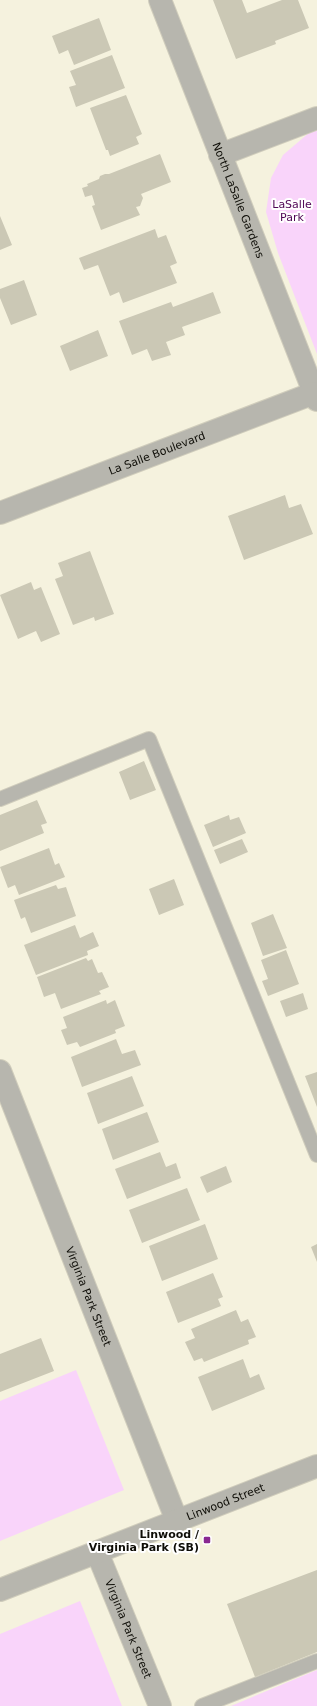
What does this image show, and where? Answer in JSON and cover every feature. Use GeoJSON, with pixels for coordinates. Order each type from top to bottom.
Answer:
{"type":"FeatureCollection","features":[{"type":"Feature","properties":{"kind":"street","name":"North LaSalle Gardens"},"geometry":{"type":"LineString","coordinates":[[160,0],[316,396]]}},
{"type":"Feature","properties":{"kind":"street"},"geometry":{"type":"LineString","coordinates":[[220,155],[317,118]]}},
{"type":"Feature","properties":{"kind":"street","name":"La Salle Boulevard"},"geometry":{"type":"LineString","coordinates":[[0,513],[316,396]]}},
{"type":"Feature","properties":{"kind":"street","name":"Virginia Park Street"},"geometry":{"type":"LineString","coordinates":[[0,1071],[177,1521]]}},
{"type":"Feature","properties":{"kind":"street","name":"Linwood Street"},"geometry":{"type":"LineString","coordinates":[[0,1590],[317,1466]]}},
{"type":"Feature","properties":{"kind":"street","name":"Virginia Park Street"},"geometry":{"type":"LineString","coordinates":[[97,1552],[160,1706]]}},
{"type":"Feature","properties":{"kind":"lane"},"geometry":{"type":"LineString","coordinates":[[0,799],[149,739],[317,1155]]}},
{"type":"Feature","properties":{"kind":"lane"},"geometry":{"type":"LineString","coordinates":[[202,1706],[317,1661]]}},
{"type":"Feature","properties":{"kind":"green space","name":"LaSalle Park"},"geometry":{"type":"Polygon","coordinates":[[[317,129],[317,354],[278,253],[266,212],[271,178],[283,155],[310,132],[317,129]]]}},
{"type":"Feature","properties":{"kind":"green space"},"geometry":{"type":"Polygon","coordinates":[[[76,1370],[124,1490],[0,1541],[0,1401],[76,1370]]]}},
{"type":"Feature","properties":{"kind":"green space"},"geometry":{"type":"Polygon","coordinates":[[[80,1601],[122,1706],[0,1706],[0,1634],[80,1601]]]}},
{"type":"Feature","properties":{"kind":"green space"},"geometry":{"type":"Polygon","coordinates":[[[317,1670],[317,1706],[231,1706],[317,1670]]]}},
{"type":"Feature","properties":{"kind":"building"},"geometry":{"type":"Polygon","coordinates":[[[213,0],[242,0],[247,13],[282,0],[298,0],[309,28],[275,41],[276,44],[236,59],[213,0]]]}},
{"type":"Feature","properties":{"kind":"building"},"geometry":{"type":"Polygon","coordinates":[[[99,18],[111,50],[74,65],[68,50],[59,54],[52,36],[99,18]]]}},
{"type":"Feature","properties":{"kind":"building"},"geometry":{"type":"Polygon","coordinates":[[[112,55],[125,88],[76,107],[69,87],[76,85],[70,71],[112,55]]]}},
{"type":"Feature","properties":{"kind":"building"},"geometry":{"type":"Polygon","coordinates":[[[126,95],[142,134],[136,137],[139,144],[110,156],[108,150],[106,150],[90,108],[126,95]]]}},
{"type":"Feature","properties":{"kind":"building"},"geometry":{"type":"Polygon","coordinates":[[[160,154],[171,182],[141,194],[143,198],[140,206],[136,207],[140,215],[101,230],[92,206],[95,205],[92,195],[85,197],[82,188],[99,179],[100,176],[109,174],[160,154]]]}},
{"type":"Feature","properties":{"kind":"building"},"geometry":{"type":"Polygon","coordinates":[[[0,216],[12,245],[0,250],[0,216]]]}},
{"type":"Feature","properties":{"kind":"building"},"geometry":{"type":"Polygon","coordinates":[[[155,229],[158,238],[166,235],[177,263],[170,266],[177,283],[123,303],[119,292],[110,296],[98,265],[84,270],[79,258],[155,229]]]}},
{"type":"Feature","properties":{"kind":"building"},"geometry":{"type":"Polygon","coordinates":[[[24,280],[37,315],[11,325],[0,298],[0,289],[24,280]]]}},
{"type":"Feature","properties":{"kind":"building"},"geometry":{"type":"Polygon","coordinates":[[[213,292],[221,313],[182,327],[185,335],[166,342],[171,355],[152,361],[147,349],[132,355],[119,321],[171,302],[173,307],[213,292]]]}},
{"type":"Feature","properties":{"kind":"building"},"geometry":{"type":"Polygon","coordinates":[[[98,330],[108,356],[70,371],[60,346],[98,330]]]}},
{"type":"Feature","properties":{"kind":"building"},"geometry":{"type":"Polygon","coordinates":[[[285,495],[289,508],[301,504],[313,534],[244,560],[228,516],[285,495]]]}},
{"type":"Feature","properties":{"kind":"building"},"geometry":{"type":"Polygon","coordinates":[[[90,551],[114,614],[95,621],[94,617],[73,625],[55,579],[63,576],[58,563],[90,551]]]}},
{"type":"Feature","properties":{"kind":"building"},"geometry":{"type":"Polygon","coordinates":[[[31,582],[34,590],[41,587],[60,634],[41,642],[36,631],[18,639],[0,595],[31,582]]]}},
{"type":"Feature","properties":{"kind":"building"},"geometry":{"type":"Polygon","coordinates":[[[144,761],[156,790],[130,800],[119,772],[144,761]]]}},
{"type":"Feature","properties":{"kind":"building"},"geometry":{"type":"Polygon","coordinates":[[[37,800],[47,823],[41,825],[44,833],[0,851],[0,815],[37,800]]]}},
{"type":"Feature","properties":{"kind":"building"},"geometry":{"type":"Polygon","coordinates":[[[229,815],[230,820],[239,817],[246,833],[213,847],[204,825],[229,815]]]}},
{"type":"Feature","properties":{"kind":"building"},"geometry":{"type":"Polygon","coordinates":[[[242,839],[248,852],[220,864],[214,850],[242,839]]]}},
{"type":"Feature","properties":{"kind":"building"},"geometry":{"type":"Polygon","coordinates":[[[49,848],[55,865],[59,863],[65,877],[19,895],[15,885],[8,888],[0,867],[49,848]]]}},
{"type":"Feature","properties":{"kind":"building"},"geometry":{"type":"Polygon","coordinates":[[[174,879],[184,905],[159,915],[149,889],[174,879]]]}},
{"type":"Feature","properties":{"kind":"building"},"geometry":{"type":"Polygon","coordinates":[[[56,885],[58,889],[66,887],[76,916],[31,933],[25,917],[21,919],[14,900],[56,885]]]}},
{"type":"Feature","properties":{"kind":"building"},"geometry":{"type":"Polygon","coordinates":[[[273,914],[287,948],[263,956],[251,923],[273,914]]]}},
{"type":"Feature","properties":{"kind":"building"},"geometry":{"type":"Polygon","coordinates":[[[75,925],[80,938],[93,932],[99,946],[87,951],[88,955],[36,975],[24,945],[75,925]]]}},
{"type":"Feature","properties":{"kind":"building"},"geometry":{"type":"Polygon","coordinates":[[[286,950],[299,984],[268,996],[262,981],[268,979],[261,960],[286,950]]]}},
{"type":"Feature","properties":{"kind":"building"},"geometry":{"type":"Polygon","coordinates":[[[86,958],[88,961],[92,959],[98,973],[102,972],[109,987],[99,991],[101,994],[61,1009],[55,993],[44,997],[37,977],[86,958]]]}},
{"type":"Feature","properties":{"kind":"building"},"geometry":{"type":"Polygon","coordinates":[[[303,993],[308,1009],[286,1017],[280,1001],[303,993]]]}},
{"type":"Feature","properties":{"kind":"building"},"geometry":{"type":"Polygon","coordinates":[[[106,1000],[107,1004],[115,1000],[125,1026],[115,1030],[116,1033],[80,1047],[77,1042],[67,1045],[61,1030],[67,1028],[63,1017],[106,1000]]]}},
{"type":"Feature","properties":{"kind":"building"},"geometry":{"type":"Polygon","coordinates":[[[116,1039],[122,1054],[135,1050],[141,1065],[82,1087],[71,1057],[116,1039]]]}},
{"type":"Feature","properties":{"kind":"building"},"geometry":{"type":"Polygon","coordinates":[[[317,1072],[317,1107],[305,1076],[317,1072]]]}},
{"type":"Feature","properties":{"kind":"building"},"geometry":{"type":"Polygon","coordinates":[[[132,1076],[144,1106],[98,1124],[87,1093],[132,1076]]]}},
{"type":"Feature","properties":{"kind":"building"},"geometry":{"type":"Polygon","coordinates":[[[147,1112],[159,1142],[113,1160],[102,1129],[147,1112]]]}},
{"type":"Feature","properties":{"kind":"building"},"geometry":{"type":"Polygon","coordinates":[[[160,1152],[166,1167],[176,1163],[181,1178],[127,1199],[115,1169],[160,1152]]]}},
{"type":"Feature","properties":{"kind":"building"},"geometry":{"type":"Polygon","coordinates":[[[226,1166],[232,1182],[207,1193],[200,1177],[226,1166]]]}},
{"type":"Feature","properties":{"kind":"building"},"geometry":{"type":"Polygon","coordinates":[[[187,1188],[200,1220],[142,1243],[129,1210],[187,1188]]]}},
{"type":"Feature","properties":{"kind":"building"},"geometry":{"type":"Polygon","coordinates":[[[205,1224],[218,1259],[162,1281],[149,1246],[205,1224]]]}},
{"type":"Feature","properties":{"kind":"building"},"geometry":{"type":"Polygon","coordinates":[[[317,1244],[317,1262],[311,1247],[317,1244]]]}},
{"type":"Feature","properties":{"kind":"building"},"geometry":{"type":"Polygon","coordinates":[[[213,1273],[223,1297],[218,1299],[221,1306],[178,1323],[166,1292],[213,1273]]]}},
{"type":"Feature","properties":{"kind":"building"},"geometry":{"type":"Polygon","coordinates":[[[236,1310],[241,1322],[248,1319],[256,1337],[248,1340],[249,1344],[204,1362],[202,1358],[194,1361],[185,1342],[195,1338],[191,1329],[236,1310]]]}},
{"type":"Feature","properties":{"kind":"building"},"geometry":{"type":"Polygon","coordinates":[[[41,1338],[54,1371],[0,1392],[0,1354],[41,1338]]]}},
{"type":"Feature","properties":{"kind":"building"},"geometry":{"type":"Polygon","coordinates":[[[243,1359],[250,1378],[259,1374],[265,1389],[212,1411],[198,1377],[243,1359]]]}},
{"type":"Feature","properties":{"kind":"building"},"geometry":{"type":"Polygon","coordinates":[[[317,1570],[317,1652],[255,1677],[227,1604],[317,1570]]]}},
{"type":"Feature","properties":{"kind":"place","name":"Linwood / Virginia Park (SB)"},"geometry":{"type":"Point","coordinates":[207,1540]}}]}
